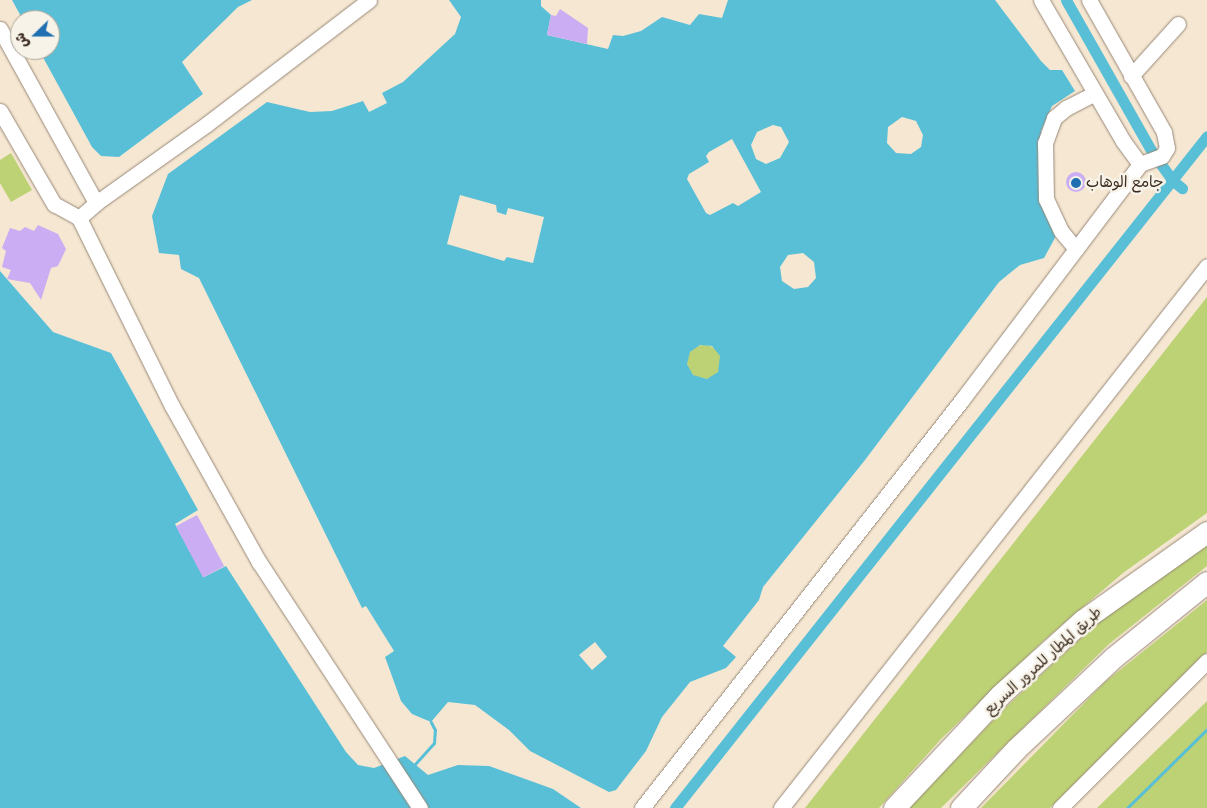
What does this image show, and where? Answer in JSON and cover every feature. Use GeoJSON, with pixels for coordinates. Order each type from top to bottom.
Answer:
{"type":"FeatureCollection","features":[{"type":"Feature","properties":{"kind":"highway","name":"طريق المطار للمرور السريع"},"geometry":{"type":"LineString","coordinates":[[894,808],[1000,695],[1083,620],[1207,532]]}},
{"type":"Feature","properties":{"kind":"highway"},"geometry":{"type":"LineString","coordinates":[[961,808],[1016,749],[1114,656],[1207,582]]}},
{"type":"Feature","properties":{"kind":"street"},"geometry":{"type":"LineString","coordinates":[[80,218],[96,203],[207,124],[369,0]]}},
{"type":"Feature","properties":{"kind":"street"},"geometry":{"type":"LineString","coordinates":[[1040,0],[1094,94],[1151,161]]}},
{"type":"Feature","properties":{"kind":"street"},"geometry":{"type":"LineString","coordinates":[[642,808],[1076,249],[1151,161],[1167,148],[1164,132],[1089,0]]}},
{"type":"Feature","properties":{"kind":"street"},"geometry":{"type":"LineString","coordinates":[[1132,76],[1178,24]]}},
{"type":"Feature","properties":{"kind":"street"},"geometry":{"type":"LineString","coordinates":[[0,28],[96,203]]}},
{"type":"Feature","properties":{"kind":"street"},"geometry":{"type":"LineString","coordinates":[[1076,249],[1061,231],[1046,199],[1045,143],[1054,118],[1066,108],[1094,94]]}},
{"type":"Feature","properties":{"kind":"street"},"geometry":{"type":"LineString","coordinates":[[0,111],[54,204],[80,218],[172,406],[259,562],[420,808]]}},
{"type":"Feature","properties":{"kind":"street"},"geometry":{"type":"LineString","coordinates":[[781,808],[1207,266]]}},
{"type":"Feature","properties":{"kind":"street"},"geometry":{"type":"LineString","coordinates":[[1060,808],[1207,661]]}},
{"type":"Feature","properties":{"kind":"green space"},"geometry":{"type":"Polygon","coordinates":[[[11,153],[32,190],[11,202],[0,183],[0,160],[11,153]]]}},
{"type":"Feature","properties":{"kind":"green space"},"geometry":{"type":"Polygon","coordinates":[[[1207,297],[1207,513],[1123,573],[1042,642],[941,739],[879,808],[805,808],[1207,297]]]}},
{"type":"Feature","properties":{"kind":"green space"},"geometry":{"type":"Polygon","coordinates":[[[704,345],[716,350],[721,362],[716,374],[704,379],[692,374],[687,362],[692,350],[704,345]]]}},
{"type":"Feature","properties":{"kind":"green space"},"geometry":{"type":"Polygon","coordinates":[[[1207,540],[1207,566],[1109,644],[941,808],[909,808],[1006,707],[1114,608],[1207,540]]]}},
{"type":"Feature","properties":{"kind":"green space"},"geometry":{"type":"Polygon","coordinates":[[[1207,600],[1207,652],[1050,808],[981,808],[1105,682],[1207,600]]]}},
{"type":"Feature","properties":{"kind":"green space"},"geometry":{"type":"Polygon","coordinates":[[[1207,701],[1207,808],[1097,808],[1207,701]]]}},
{"type":"Feature","properties":{"kind":"water"},"geometry":{"type":"Polygon","coordinates":[[[12,0],[252,0],[238,7],[182,62],[203,94],[119,157],[101,156],[92,147],[44,60],[60,60],[60,10],[18,10],[12,0]]]}},
{"type":"Feature","properties":{"kind":"water"},"geometry":{"type":"Polygon","coordinates":[[[449,0],[541,0],[541,6],[551,15],[547,35],[608,49],[613,35],[623,36],[641,31],[662,17],[690,25],[699,14],[722,18],[728,0],[995,0],[1041,61],[1050,70],[1062,70],[1075,91],[1052,106],[1041,131],[1056,236],[1044,258],[1020,265],[999,282],[865,460],[763,587],[759,600],[723,646],[736,657],[726,668],[690,682],[662,717],[646,751],[616,790],[609,792],[530,751],[509,730],[475,705],[448,702],[431,722],[412,714],[401,701],[385,657],[394,651],[366,606],[362,608],[199,278],[181,269],[179,255],[159,253],[152,216],[168,174],[267,102],[310,112],[332,111],[363,101],[369,112],[387,103],[382,93],[403,82],[455,34],[461,17],[449,0]],[[902,117],[888,127],[887,143],[896,153],[911,154],[921,147],[923,135],[916,121],[902,117]],[[773,125],[757,132],[751,145],[756,159],[766,164],[780,158],[789,142],[781,127],[773,125]],[[732,139],[709,152],[706,156],[709,162],[689,174],[687,179],[706,213],[710,215],[733,203],[738,206],[761,192],[732,139]],[[460,195],[447,244],[504,261],[507,257],[533,263],[544,217],[508,208],[506,215],[497,212],[496,205],[460,195]],[[803,253],[788,255],[780,267],[782,281],[794,289],[808,287],[816,278],[814,262],[803,253]],[[700,345],[690,352],[687,364],[693,375],[707,379],[718,372],[720,356],[712,346],[700,345]],[[595,642],[579,655],[592,670],[607,657],[595,642]]]}},
{"type":"Feature","properties":{"kind":"water"},"geometry":{"type":"Polygon","coordinates":[[[0,271],[53,332],[111,353],[198,510],[175,524],[204,577],[226,566],[346,752],[358,765],[374,768],[405,756],[428,775],[458,765],[489,766],[553,789],[581,808],[0,808],[0,271]]]}},
{"type":"Feature","properties":{"kind":"building"},"geometry":{"type":"Polygon","coordinates":[[[560,9],[588,28],[587,44],[547,35],[551,15],[556,16],[560,9]]]}},
{"type":"Feature","properties":{"kind":"building","name":"جامع الوهاب"},"geometry":{"type":"Polygon","coordinates":[[[1076,172],[1083,175],[1086,182],[1083,189],[1076,192],[1069,189],[1066,182],[1069,175],[1076,172]]]}},
{"type":"Feature","properties":{"kind":"building"},"geometry":{"type":"Polygon","coordinates":[[[38,225],[58,234],[66,249],[58,266],[51,268],[41,300],[30,283],[7,279],[11,270],[2,267],[6,251],[2,248],[10,228],[20,231],[25,227],[34,231],[38,225]]]}},
{"type":"Feature","properties":{"kind":"building"},"geometry":{"type":"Polygon","coordinates":[[[197,515],[224,566],[203,577],[176,526],[197,515]]]}},
{"type":"Feature","properties":{"kind":"waterway"},"geometry":{"type":"LineString","coordinates":[[1066,0],[1152,152],[1172,180],[1182,188]]}},
{"type":"Feature","properties":{"kind":"waterway"},"geometry":{"type":"LineString","coordinates":[[675,808],[1207,136]]}},
{"type":"Feature","properties":{"kind":"waterway"},"geometry":{"type":"LineString","coordinates":[[415,764],[434,743],[435,730],[431,722]]}},
{"type":"Feature","properties":{"kind":"waterway"},"geometry":{"type":"LineString","coordinates":[[1127,808],[1207,729]]}},
{"type":"Feature","properties":{"kind":"place","name":"جامع الوهاب"},"geometry":{"type":"Point","coordinates":[1076,183]}}]}
